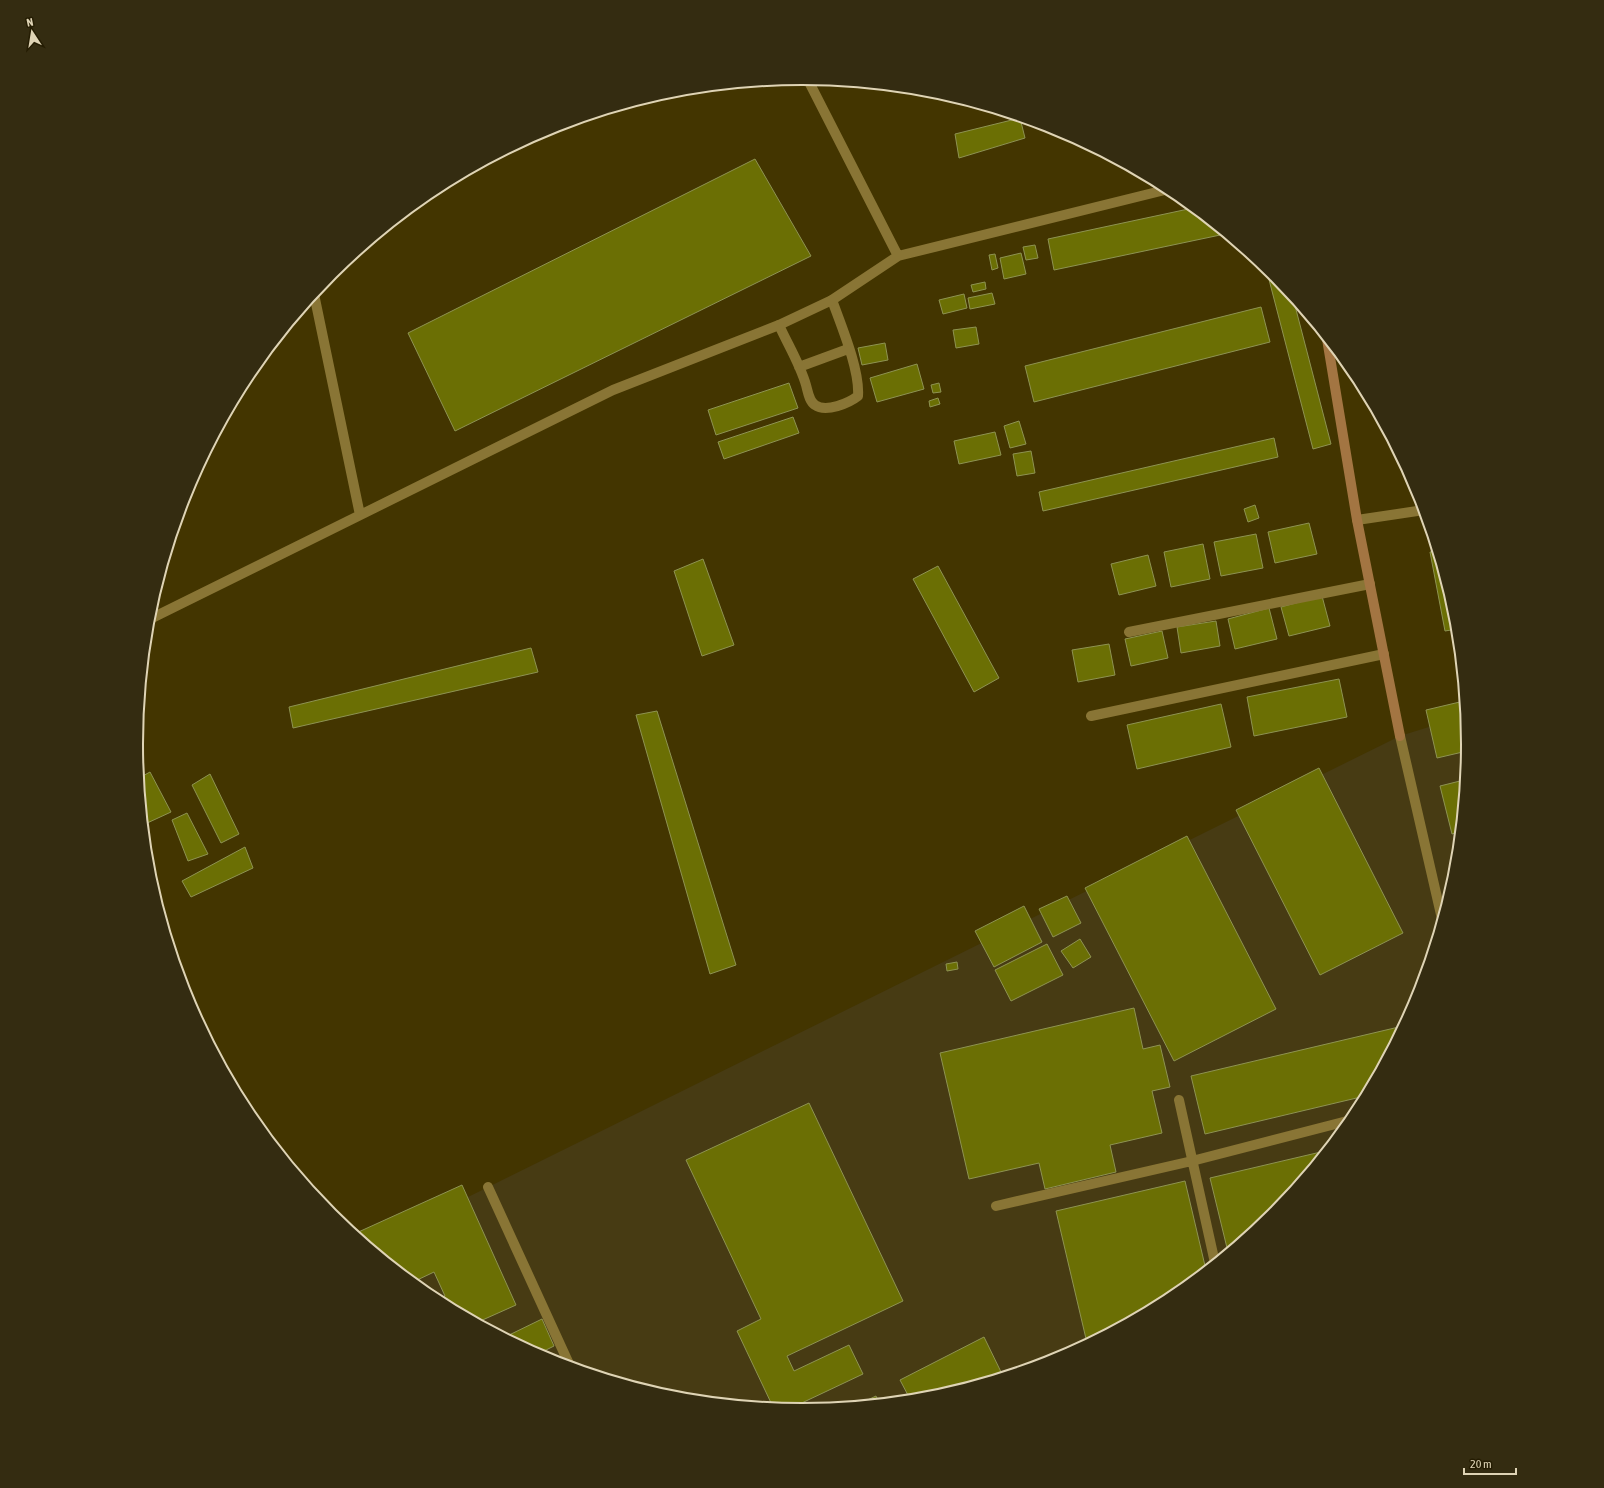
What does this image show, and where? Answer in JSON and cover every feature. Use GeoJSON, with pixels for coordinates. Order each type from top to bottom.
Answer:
{"type":"FeatureCollection","features":[{"type":"Feature","properties":{"kind":"street"},"geometry":{"type":"LineString","coordinates":[[811,85],[898,256]]}},
{"type":"Feature","properties":{"kind":"street"},"geometry":{"type":"LineString","coordinates":[[156,616],[613,390],[779,325],[832,300],[898,256],[1159,190]]}},
{"type":"Feature","properties":{"kind":"street"},"geometry":{"type":"LineString","coordinates":[[315,300],[360,515]]}},
{"type":"Feature","properties":{"kind":"street"},"geometry":{"type":"LineString","coordinates":[[779,325],[799,367],[809,396],[814,405],[822,408],[852,401],[858,396],[859,389],[832,300]]}},
{"type":"Feature","properties":{"kind":"street"},"geometry":{"type":"LineString","coordinates":[[1328,347],[1356,520],[1400,736],[1440,910]]}},
{"type":"Feature","properties":{"kind":"street"},"geometry":{"type":"LineString","coordinates":[[799,367],[848,349]]}},
{"type":"Feature","properties":{"kind":"street"},"geometry":{"type":"LineString","coordinates":[[1356,520],[1418,511]]}},
{"type":"Feature","properties":{"kind":"street"},"geometry":{"type":"LineString","coordinates":[[1129,632],[1370,584]]}},
{"type":"Feature","properties":{"kind":"street"},"geometry":{"type":"LineString","coordinates":[[1091,716],[1384,654]]}},
{"type":"Feature","properties":{"kind":"street"},"geometry":{"type":"LineString","coordinates":[[1179,1100],[1214,1258]]}},
{"type":"Feature","properties":{"kind":"street"},"geometry":{"type":"LineString","coordinates":[[996,1206],[1192,1161],[1341,1123]]}},
{"type":"Feature","properties":{"kind":"street"},"geometry":{"type":"LineString","coordinates":[[488,1187],[567,1359]]}},
{"type":"Feature","properties":{"kind":"shaded area"},"geometry":{"type":"Polygon","coordinates":[[[1460,722],[1460,787],[1448,873],[1439,915],[1426,956],[1411,996],[1373,1074],[1325,1145],[1297,1179],[1268,1210],[1237,1239],[1203,1267],[1168,1292],[1131,1315],[1093,1335],[1054,1353],[1014,1368],[973,1381],[931,1390],[845,1402],[759,1402],[716,1397],[631,1381],[550,1353],[472,1315],[401,1267],[373,1244],[1400,736],[1432,726],[1460,722]]]}},
{"type":"Feature","properties":{"kind":"building"},"geometry":{"type":"Polygon","coordinates":[[[1013,120],[1021,123],[1025,138],[959,158],[955,134],[1013,120]]]}},
{"type":"Feature","properties":{"kind":"building"},"geometry":{"type":"Polygon","coordinates":[[[755,159],[811,256],[455,431],[408,333],[755,159]]]}},
{"type":"Feature","properties":{"kind":"building"},"geometry":{"type":"Polygon","coordinates":[[[1187,209],[1220,235],[1054,270],[1048,239],[1187,209]]]}},
{"type":"Feature","properties":{"kind":"building"},"geometry":{"type":"Polygon","coordinates":[[[1035,245],[1038,258],[1026,260],[1023,247],[1035,245]]]}},
{"type":"Feature","properties":{"kind":"building"},"geometry":{"type":"Polygon","coordinates":[[[1021,253],[1026,274],[1004,279],[1000,258],[1021,253]]]}},
{"type":"Feature","properties":{"kind":"building"},"geometry":{"type":"Polygon","coordinates":[[[995,254],[998,268],[992,270],[989,255],[995,254]]]}},
{"type":"Feature","properties":{"kind":"building"},"geometry":{"type":"Polygon","coordinates":[[[1269,279],[1295,307],[1331,444],[1313,449],[1269,279]]]}},
{"type":"Feature","properties":{"kind":"building"},"geometry":{"type":"Polygon","coordinates":[[[985,282],[986,289],[973,292],[971,285],[985,282]]]}},
{"type":"Feature","properties":{"kind":"building"},"geometry":{"type":"Polygon","coordinates":[[[992,293],[995,304],[970,309],[968,298],[992,293]]]}},
{"type":"Feature","properties":{"kind":"building"},"geometry":{"type":"Polygon","coordinates":[[[964,294],[967,308],[943,314],[939,300],[964,294]]]}},
{"type":"Feature","properties":{"kind":"building"},"geometry":{"type":"Polygon","coordinates":[[[1261,307],[1270,342],[1034,402],[1025,366],[1261,307]]]}},
{"type":"Feature","properties":{"kind":"building"},"geometry":{"type":"Polygon","coordinates":[[[976,327],[979,344],[956,348],[953,330],[976,327]]]}},
{"type":"Feature","properties":{"kind":"building"},"geometry":{"type":"Polygon","coordinates":[[[885,343],[888,360],[862,365],[858,348],[885,343]]]}},
{"type":"Feature","properties":{"kind":"building"},"geometry":{"type":"Polygon","coordinates":[[[917,364],[924,389],[877,402],[870,378],[917,364]]]}},
{"type":"Feature","properties":{"kind":"building"},"geometry":{"type":"Polygon","coordinates":[[[789,383],[798,408],[716,435],[708,410],[789,383]]]}},
{"type":"Feature","properties":{"kind":"building"},"geometry":{"type":"Polygon","coordinates":[[[939,383],[941,392],[933,393],[931,385],[939,383]]]}},
{"type":"Feature","properties":{"kind":"building"},"geometry":{"type":"Polygon","coordinates":[[[938,398],[940,404],[930,407],[929,401],[938,398]]]}},
{"type":"Feature","properties":{"kind":"building"},"geometry":{"type":"Polygon","coordinates":[[[793,417],[799,433],[724,459],[718,442],[793,417]]]}},
{"type":"Feature","properties":{"kind":"building"},"geometry":{"type":"Polygon","coordinates":[[[1019,421],[1026,444],[1010,448],[1004,426],[1019,421]]]}},
{"type":"Feature","properties":{"kind":"building"},"geometry":{"type":"Polygon","coordinates":[[[995,432],[1001,455],[959,464],[954,441],[995,432]]]}},
{"type":"Feature","properties":{"kind":"building"},"geometry":{"type":"Polygon","coordinates":[[[1274,438],[1278,457],[1043,511],[1039,492],[1274,438]]]}},
{"type":"Feature","properties":{"kind":"building"},"geometry":{"type":"Polygon","coordinates":[[[1031,451],[1035,473],[1017,476],[1013,454],[1031,451]]]}},
{"type":"Feature","properties":{"kind":"building"},"geometry":{"type":"Polygon","coordinates":[[[1255,505],[1259,518],[1248,522],[1244,509],[1255,505]]]}},
{"type":"Feature","properties":{"kind":"building"},"geometry":{"type":"Polygon","coordinates":[[[1309,523],[1317,554],[1275,563],[1268,532],[1309,523]]]}},
{"type":"Feature","properties":{"kind":"building"},"geometry":{"type":"Polygon","coordinates":[[[1256,534],[1263,568],[1221,576],[1214,542],[1256,534]]]}},
{"type":"Feature","properties":{"kind":"building"},"geometry":{"type":"Polygon","coordinates":[[[1203,544],[1210,579],[1171,587],[1164,552],[1203,544]]]}},
{"type":"Feature","properties":{"kind":"building"},"geometry":{"type":"Polygon","coordinates":[[[1430,552],[1432,552],[1439,573],[1450,630],[1445,631],[1430,552]]]}},
{"type":"Feature","properties":{"kind":"building"},"geometry":{"type":"Polygon","coordinates":[[[1148,555],[1156,586],[1119,595],[1111,564],[1148,555]]]}},
{"type":"Feature","properties":{"kind":"building"},"geometry":{"type":"Polygon","coordinates":[[[703,559],[734,645],[702,656],[674,571],[703,559]]]}},
{"type":"Feature","properties":{"kind":"building"},"geometry":{"type":"Polygon","coordinates":[[[938,566],[999,678],[974,692],[913,579],[938,566]]]}},
{"type":"Feature","properties":{"kind":"building"},"geometry":{"type":"Polygon","coordinates":[[[1322,596],[1330,626],[1289,636],[1281,607],[1322,596]]]}},
{"type":"Feature","properties":{"kind":"building"},"geometry":{"type":"Polygon","coordinates":[[[1269,608],[1277,639],[1235,649],[1228,619],[1269,608]]]}},
{"type":"Feature","properties":{"kind":"building"},"geometry":{"type":"Polygon","coordinates":[[[1216,621],[1220,646],[1181,653],[1177,627],[1216,621]]]}},
{"type":"Feature","properties":{"kind":"building"},"geometry":{"type":"Polygon","coordinates":[[[1162,631],[1168,658],[1131,666],[1125,639],[1162,631]]]}},
{"type":"Feature","properties":{"kind":"building"},"geometry":{"type":"Polygon","coordinates":[[[1109,644],[1115,675],[1078,682],[1072,650],[1109,644]]]}},
{"type":"Feature","properties":{"kind":"building"},"geometry":{"type":"Polygon","coordinates":[[[531,648],[538,672],[293,728],[289,707],[531,648]]]}},
{"type":"Feature","properties":{"kind":"building"},"geometry":{"type":"Polygon","coordinates":[[[1339,679],[1347,717],[1254,736],[1247,697],[1339,679]]]}},
{"type":"Feature","properties":{"kind":"building"},"geometry":{"type":"Polygon","coordinates":[[[1460,702],[1461,752],[1437,758],[1426,710],[1460,702]]]}},
{"type":"Feature","properties":{"kind":"building"},"geometry":{"type":"Polygon","coordinates":[[[1221,704],[1231,747],[1137,769],[1127,725],[1221,704]]]}},
{"type":"Feature","properties":{"kind":"building"},"geometry":{"type":"Polygon","coordinates":[[[657,711],[736,965],[710,974],[636,715],[657,711]]]}},
{"type":"Feature","properties":{"kind":"building"},"geometry":{"type":"Polygon","coordinates":[[[1319,768],[1403,933],[1320,975],[1236,810],[1319,768]]]}},
{"type":"Feature","properties":{"kind":"building"},"geometry":{"type":"Polygon","coordinates":[[[150,772],[171,812],[148,823],[144,787],[144,775],[150,772]]]}},
{"type":"Feature","properties":{"kind":"building"},"geometry":{"type":"Polygon","coordinates":[[[210,774],[239,834],[221,843],[192,785],[210,774]]]}},
{"type":"Feature","properties":{"kind":"building"},"geometry":{"type":"Polygon","coordinates":[[[1460,781],[1455,830],[1454,833],[1452,834],[1440,786],[1460,781]]]}},
{"type":"Feature","properties":{"kind":"building"},"geometry":{"type":"Polygon","coordinates":[[[187,813],[208,854],[188,861],[172,820],[187,813]]]}},
{"type":"Feature","properties":{"kind":"building"},"geometry":{"type":"Polygon","coordinates":[[[1187,836],[1276,1009],[1174,1061],[1085,888],[1187,836]]]}},
{"type":"Feature","properties":{"kind":"building"},"geometry":{"type":"Polygon","coordinates":[[[245,847],[253,868],[191,897],[182,881],[245,847]]]}},
{"type":"Feature","properties":{"kind":"building"},"geometry":{"type":"Polygon","coordinates":[[[1067,896],[1081,923],[1053,937],[1039,909],[1067,896]]]}},
{"type":"Feature","properties":{"kind":"building"},"geometry":{"type":"Polygon","coordinates":[[[1024,906],[1042,942],[994,967],[975,931],[1024,906]]]}},
{"type":"Feature","properties":{"kind":"building"},"geometry":{"type":"Polygon","coordinates":[[[1080,939],[1091,957],[1073,968],[1061,951],[1080,939]]]}},
{"type":"Feature","properties":{"kind":"building"},"geometry":{"type":"Polygon","coordinates":[[[1047,944],[1063,975],[1011,1001],[995,970],[1047,944]]]}},
{"type":"Feature","properties":{"kind":"building"},"geometry":{"type":"Polygon","coordinates":[[[957,962],[958,969],[947,971],[946,964],[957,962]]]}},
{"type":"Feature","properties":{"kind":"building"},"geometry":{"type":"Polygon","coordinates":[[[1134,1008],[1143,1049],[1160,1045],[1170,1087],[1152,1091],[1162,1133],[1110,1145],[1116,1172],[1045,1189],[1039,1163],[969,1179],[940,1053],[1134,1008]]]}},
{"type":"Feature","properties":{"kind":"building"},"geometry":{"type":"Polygon","coordinates":[[[1396,1028],[1373,1074],[1358,1098],[1205,1134],[1191,1076],[1396,1028]]]}},
{"type":"Feature","properties":{"kind":"building"},"geometry":{"type":"Polygon","coordinates":[[[809,1103],[903,1301],[787,1356],[794,1371],[849,1345],[863,1374],[802,1403],[771,1402],[737,1331],[761,1319],[686,1160],[809,1103]]]}},
{"type":"Feature","properties":{"kind":"building"},"geometry":{"type":"Polygon","coordinates":[[[1319,1152],[1268,1210],[1227,1247],[1210,1178],[1319,1152]]]}},
{"type":"Feature","properties":{"kind":"building"},"geometry":{"type":"Polygon","coordinates":[[[1185,1181],[1205,1265],[1168,1292],[1131,1315],[1086,1338],[1056,1211],[1185,1181]]]}},
{"type":"Feature","properties":{"kind":"building"},"geometry":{"type":"Polygon","coordinates":[[[462,1185],[516,1305],[482,1320],[443,1297],[445,1296],[434,1272],[418,1279],[401,1267],[359,1232],[462,1185]]]}},
{"type":"Feature","properties":{"kind":"building"},"geometry":{"type":"Polygon","coordinates":[[[542,1319],[554,1346],[545,1351],[510,1335],[542,1319]]]}},
{"type":"Feature","properties":{"kind":"building"},"geometry":{"type":"Polygon","coordinates":[[[984,1337],[1001,1372],[973,1381],[907,1394],[900,1380],[984,1337]]]}}]}
